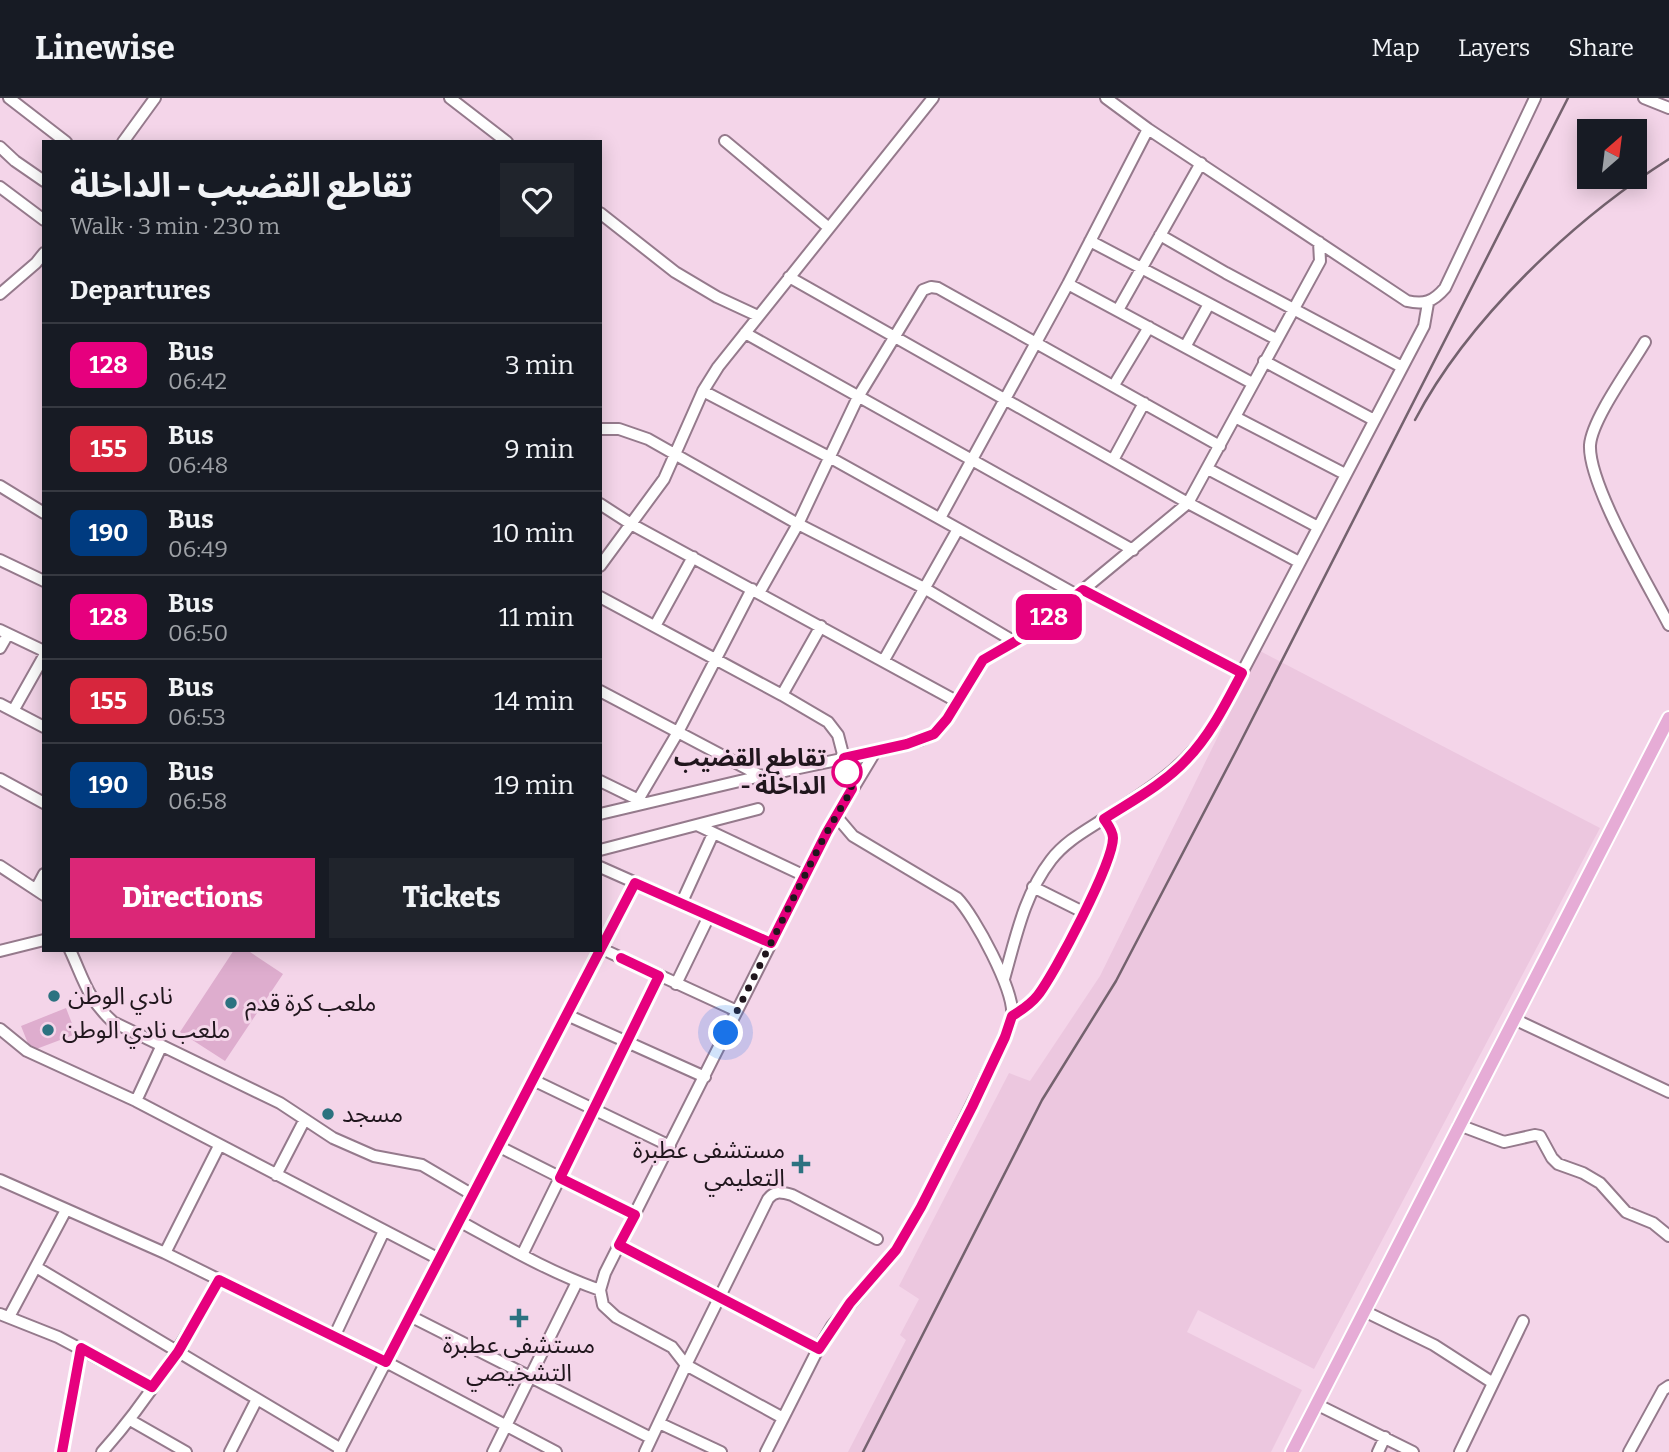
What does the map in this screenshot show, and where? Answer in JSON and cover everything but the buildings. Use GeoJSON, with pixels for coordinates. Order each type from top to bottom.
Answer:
{"type":"FeatureCollection","features":[{"type":"Feature","properties":{"kind":"main road"},"geometry":{"type":"LineString","coordinates":[[1292,1452],[1669,718]]}},
{"type":"Feature","properties":{"kind":"street"},"geometry":{"type":"LineString","coordinates":[[9,98],[63,140]]}},
{"type":"Feature","properties":{"kind":"street"},"geometry":{"type":"LineString","coordinates":[[124,140],[155,98]]}},
{"type":"Feature","properties":{"kind":"street"},"geometry":{"type":"LineString","coordinates":[[450,98],[504,140]]}},
{"type":"Feature","properties":{"kind":"street"},"geometry":{"type":"LineString","coordinates":[[602,563],[664,479],[703,391],[718,367],[933,98]]}},
{"type":"Feature","properties":{"kind":"street"},"geometry":{"type":"LineString","coordinates":[[1106,98],[1148,129],[1407,301],[1428,303],[1445,288],[1535,98]]}},
{"type":"Feature","properties":{"kind":"street"},"geometry":{"type":"LineString","coordinates":[[1644,98],[1669,108]]}},
{"type":"Feature","properties":{"kind":"street"},"geometry":{"type":"LineString","coordinates":[[940,518],[1006,400],[1148,129]]}},
{"type":"Feature","properties":{"kind":"street"},"geometry":{"type":"LineString","coordinates":[[725,141],[829,228]]}},
{"type":"Feature","properties":{"kind":"street"},"geometry":{"type":"LineString","coordinates":[[0,147],[42,180]]}},
{"type":"Feature","properties":{"kind":"street"},"geometry":{"type":"LineString","coordinates":[[1118,310],[1201,163]]}},
{"type":"Feature","properties":{"kind":"street"},"geometry":{"type":"LineString","coordinates":[[0,187],[42,218]]}},
{"type":"Feature","properties":{"kind":"street"},"geometry":{"type":"LineString","coordinates":[[602,216],[675,272],[716,297],[758,316]]}},
{"type":"Feature","properties":{"kind":"street"},"geometry":{"type":"LineString","coordinates":[[1160,235],[1402,367]]}},
{"type":"Feature","properties":{"kind":"street"},"geometry":{"type":"LineString","coordinates":[[1090,241],[1276,339]]}},
{"type":"Feature","properties":{"kind":"street"},"geometry":{"type":"LineString","coordinates":[[602,813],[643,802],[875,752],[934,734],[958,702],[983,660],[1014,642],[1080,593],[1188,503],[1320,261],[1319,242]]}},
{"type":"Feature","properties":{"kind":"street"},"geometry":{"type":"LineString","coordinates":[[1320,261],[1337,254]]}},
{"type":"Feature","properties":{"kind":"street"},"geometry":{"type":"LineString","coordinates":[[0,294],[42,255]]}},
{"type":"Feature","properties":{"kind":"street"},"geometry":{"type":"LineString","coordinates":[[789,277],[1188,503],[1299,562]]}},
{"type":"Feature","properties":{"kind":"street"},"geometry":{"type":"LineString","coordinates":[[1068,284],[1252,383]]}},
{"type":"Feature","properties":{"kind":"street"},"geometry":{"type":"LineString","coordinates":[[643,802],[716,659],[798,524],[858,397],[923,290],[939,288],[1220,446]]}},
{"type":"Feature","properties":{"kind":"street"},"geometry":{"type":"LineString","coordinates":[[1004,979],[1013,942],[1033,887],[1053,858],[1075,837],[1157,784],[1185,762],[1216,722],[1424,326],[1428,303]]}},
{"type":"Feature","properties":{"kind":"street"},"geometry":{"type":"LineString","coordinates":[[1185,347],[1209,304]]}},
{"type":"Feature","properties":{"kind":"street"},"geometry":{"type":"LineString","coordinates":[[1114,385],[1149,327]]}},
{"type":"Feature","properties":{"kind":"street"},"geometry":{"type":"LineString","coordinates":[[745,333],[1133,550]]}},
{"type":"Feature","properties":{"kind":"street"},"geometry":{"type":"LineString","coordinates":[[1645,342],[1599,419],[1590,444],[1604,500],[1669,625]]}},
{"type":"Feature","properties":{"kind":"street"},"geometry":{"type":"LineString","coordinates":[[1265,361],[1374,420]]}},
{"type":"Feature","properties":{"kind":"street"},"geometry":{"type":"LineString","coordinates":[[703,391],[1080,593],[1242,673]]}},
{"type":"Feature","properties":{"kind":"street"},"geometry":{"type":"LineString","coordinates":[[1113,460],[1144,402]]}},
{"type":"Feature","properties":{"kind":"street"},"geometry":{"type":"LineString","coordinates":[[1235,417],[1345,474]]}},
{"type":"Feature","properties":{"kind":"street"},"geometry":{"type":"LineString","coordinates":[[602,429],[632,431],[798,524],[924,588],[1014,642]]}},
{"type":"Feature","properties":{"kind":"street"},"geometry":{"type":"LineString","coordinates":[[1208,469],[1318,527]]}},
{"type":"Feature","properties":{"kind":"street"},"geometry":{"type":"LineString","coordinates":[[0,486],[42,512]]}},
{"type":"Feature","properties":{"kind":"street"},"geometry":{"type":"LineString","coordinates":[[602,505],[631,524],[958,702]]}},
{"type":"Feature","properties":{"kind":"street"},"geometry":{"type":"LineString","coordinates":[[884,660],[958,528]]}},
{"type":"Feature","properties":{"kind":"street"},"geometry":{"type":"LineString","coordinates":[[655,626],[693,557]]}},
{"type":"Feature","properties":{"kind":"street"},"geometry":{"type":"LineString","coordinates":[[0,560],[42,580]]}},
{"type":"Feature","properties":{"kind":"street"},"geometry":{"type":"LineString","coordinates":[[602,598],[782,695],[835,728],[852,789]]}},
{"type":"Feature","properties":{"kind":"street"},"geometry":{"type":"LineString","coordinates":[[782,695],[821,626]]}},
{"type":"Feature","properties":{"kind":"street"},"geometry":{"type":"LineString","coordinates":[[0,648],[4,632],[42,653]]}},
{"type":"Feature","properties":{"kind":"street"},"geometry":{"type":"LineString","coordinates":[[13,711],[42,658]]}},
{"type":"Feature","properties":{"kind":"street"},"geometry":{"type":"LineString","coordinates":[[602,692],[761,776]]}},
{"type":"Feature","properties":{"kind":"street"},"geometry":{"type":"LineString","coordinates":[[0,704],[42,726]]}},
{"type":"Feature","properties":{"kind":"street"},"geometry":{"type":"LineString","coordinates":[[783,1418],[686,1365],[672,1347],[616,1317],[603,1305],[600,1290],[605,1273],[827,832],[875,752]]}},
{"type":"Feature","properties":{"kind":"street"},"geometry":{"type":"LineString","coordinates":[[0,779],[42,802]]}},
{"type":"Feature","properties":{"kind":"street"},"geometry":{"type":"LineString","coordinates":[[602,781],[643,802]]}},
{"type":"Feature","properties":{"kind":"street"},"geometry":{"type":"LineString","coordinates":[[602,850],[758,809]]}},
{"type":"Feature","properties":{"kind":"street"},"geometry":{"type":"LineString","coordinates":[[766,1452],[819,1349],[850,1303],[896,1250],[921,1207],[972,1107],[1012,1016],[1004,979],[967,908],[957,898],[853,836],[836,816]]}},
{"type":"Feature","properties":{"kind":"street"},"geometry":{"type":"LineString","coordinates":[[1012,1016],[1030,1005],[1038,995],[1083,912],[1112,850],[1113,832],[1104,819]]}},
{"type":"Feature","properties":{"kind":"street"},"geometry":{"type":"LineString","coordinates":[[699,826],[805,876]]}},
{"type":"Feature","properties":{"kind":"street"},"geometry":{"type":"LineString","coordinates":[[827,832],[853,836]]}},
{"type":"Feature","properties":{"kind":"street"},"geometry":{"type":"LineString","coordinates":[[681,904],[713,834]]}},
{"type":"Feature","properties":{"kind":"street"},"geometry":{"type":"LineString","coordinates":[[0,866],[40,892]]}},
{"type":"Feature","properties":{"kind":"street"},"geometry":{"type":"LineString","coordinates":[[602,868],[771,943]]}},
{"type":"Feature","properties":{"kind":"street"},"geometry":{"type":"LineString","coordinates":[[602,947],[635,883]]}},
{"type":"Feature","properties":{"kind":"street"},"geometry":{"type":"LineString","coordinates":[[1033,887],[1083,912]]}},
{"type":"Feature","properties":{"kind":"street"},"geometry":{"type":"LineString","coordinates":[[676,984],[709,916]]}},
{"type":"Feature","properties":{"kind":"street"},"geometry":{"type":"LineString","coordinates":[[0,951],[42,940]]}},
{"type":"Feature","properties":{"kind":"street"},"geometry":{"type":"LineString","coordinates":[[602,949],[737,1011]]}},
{"type":"Feature","properties":{"kind":"street"},"geometry":{"type":"LineString","coordinates":[[71,952],[85,988],[97,1007],[113,1022],[280,1103],[333,1138],[374,1156],[422,1165],[473,1195]]}},
{"type":"Feature","properties":{"kind":"street"},"geometry":{"type":"LineString","coordinates":[[36,1267],[340,1451],[599,952]]}},
{"type":"Feature","properties":{"kind":"street"},"geometry":{"type":"LineString","coordinates":[[522,1255],[659,976]]}},
{"type":"Feature","properties":{"kind":"street"},"geometry":{"type":"LineString","coordinates":[[567,1015],[705,1077]]}},
{"type":"Feature","properties":{"kind":"street"},"geometry":{"type":"LineString","coordinates":[[1514,1019],[1669,1092]]}},
{"type":"Feature","properties":{"kind":"street"},"geometry":{"type":"LineString","coordinates":[[0,1029],[27,1051],[136,1101],[439,1259]]}},
{"type":"Feature","properties":{"kind":"street"},"geometry":{"type":"LineString","coordinates":[[136,1101],[161,1047]]}},
{"type":"Feature","properties":{"kind":"street"},"geometry":{"type":"LineString","coordinates":[[533,1080],[670,1146]]}},
{"type":"Feature","properties":{"kind":"street"},"geometry":{"type":"LineString","coordinates":[[276,1175],[304,1121]]}},
{"type":"Feature","properties":{"kind":"street"},"geometry":{"type":"LineString","coordinates":[[1459,1125],[1504,1142],[1540,1136],[1558,1164],[1583,1173],[1600,1183],[1626,1212],[1653,1223],[1669,1236]]}},
{"type":"Feature","properties":{"kind":"street"},"geometry":{"type":"LineString","coordinates":[[165,1253],[219,1146]]}},
{"type":"Feature","properties":{"kind":"street"},"geometry":{"type":"LineString","coordinates":[[498,1146],[635,1215]]}},
{"type":"Feature","properties":{"kind":"street"},"geometry":{"type":"LineString","coordinates":[[0,1180],[165,1253],[386,1362],[556,1452]]}},
{"type":"Feature","properties":{"kind":"street"},"geometry":{"type":"LineString","coordinates":[[645,1452],[772,1194],[779,1192],[792,1195],[877,1239]]}},
{"type":"Feature","properties":{"kind":"street"},"geometry":{"type":"LineString","coordinates":[[66,1210],[36,1267],[5,1316],[81,1348],[152,1387]]}},
{"type":"Feature","properties":{"kind":"street"},"geometry":{"type":"LineString","coordinates":[[459,1221],[577,1282],[600,1290]]}},
{"type":"Feature","properties":{"kind":"street"},"geometry":{"type":"LineString","coordinates":[[334,1337],[384,1231]]}},
{"type":"Feature","properties":{"kind":"street"},"geometry":{"type":"LineString","coordinates":[[619,1245],[819,1349]]}},
{"type":"Feature","properties":{"kind":"street"},"geometry":{"type":"LineString","coordinates":[[102,1452],[130,1420],[178,1352],[219,1280]]}},
{"type":"Feature","properties":{"kind":"street"},"geometry":{"type":"LineString","coordinates":[[493,1452],[577,1282]]}},
{"type":"Feature","properties":{"kind":"street"},"geometry":{"type":"LineString","coordinates":[[1364,1311],[1434,1345],[1493,1383]]}},
{"type":"Feature","properties":{"kind":"street"},"geometry":{"type":"LineString","coordinates":[[410,1316],[652,1438]]}},
{"type":"Feature","properties":{"kind":"street"},"geometry":{"type":"LineString","coordinates":[[1460,1452],[1522,1321]]}},
{"type":"Feature","properties":{"kind":"street"},"geometry":{"type":"LineString","coordinates":[[62,1452],[81,1348]]}},
{"type":"Feature","properties":{"kind":"street"},"geometry":{"type":"LineString","coordinates":[[1629,1452],[1664,1390],[1669,1386]]}},
{"type":"Feature","properties":{"kind":"street"},"geometry":{"type":"LineString","coordinates":[[230,1452],[257,1399]]}},
{"type":"Feature","properties":{"kind":"street"},"geometry":{"type":"LineString","coordinates":[[1318,1405],[1413,1452]]}},
{"type":"Feature","properties":{"kind":"street"},"geometry":{"type":"LineString","coordinates":[[130,1420],[186,1452]]}},
{"type":"Feature","properties":{"kind":"street"},"geometry":{"type":"LineString","coordinates":[[659,1423],[721,1452]]}},
{"type":"Feature","properties":{"kind":"street"},"geometry":{"type":"LineString","coordinates":[[1378,1452],[1385,1437]]}},
{"type":"Feature","properties":{"kind":"shaded area"},"geometry":{"type":"Polygon","coordinates":[[[1260,651],[1600,828],[1314,1369],[1198,1310],[1187,1332],[1302,1390],[1271,1452],[848,1452],[906,1340],[900,1335],[919,1299],[899,1286],[1009,1073],[1030,1081],[1100,976],[1260,651]]]}},
{"type":"Feature","properties":{"kind":"shaded area","name":"ملعب كرة قدم"},"geometry":{"type":"Polygon","coordinates":[[[233,952],[250,952],[283,974],[225,1061],[180,1032],[233,952]]]}},
{"type":"Feature","properties":{"kind":"shaded area","name":"ملعب نادي الوطن"},"geometry":{"type":"Polygon","coordinates":[[[66,1008],[76,1034],[31,1051],[21,1026],[66,1008]]]}},
{"type":"Feature","properties":{"kind":"railway"},"geometry":{"type":"LineString","coordinates":[[863,1452],[1042,1100],[1116,981],[1237,749],[1568,98]]}},
{"type":"Feature","properties":{"kind":"railway"},"geometry":{"type":"LineString","coordinates":[[1415,420],[1437,382],[1464,345],[1526,274],[1596,211],[1669,159]]}},
{"type":"Feature","properties":{"kind":"bus line","name":"128"},"geometry":{"type":"LineString","coordinates":[[602,946],[635,883],[771,943],[827,832],[852,789],[844,758],[907,744],[934,734],[947,719],[983,660],[1023,637],[1083,590],[1242,673],[1216,722],[1185,762],[1104,819],[1113,832],[1112,850],[1066,948],[1038,995],[1030,1005],[1012,1016],[972,1107],[896,1250],[832,1326],[819,1349],[619,1245],[635,1215],[560,1178],[659,976],[621,958]]}},
{"type":"Feature","properties":{"kind":"bus line","name":"128"},"geometry":{"type":"LineString","coordinates":[[62,1452],[81,1348],[152,1387],[178,1352],[219,1280],[386,1362],[599,952]]}},
{"type":"Feature","properties":{"kind":"place","name":"تقاطع القضيب - الداخلة"},"geometry":{"type":"Point","coordinates":[847,772]}},
{"type":"Feature","properties":{"kind":"place","name":"نادي الوطن"},"geometry":{"type":"Point","coordinates":[54,996]}},
{"type":"Feature","properties":{"kind":"place","name":"ملعب كرة قدم"},"geometry":{"type":"Point","coordinates":[231,1003]}},
{"type":"Feature","properties":{"kind":"place","name":"ملعب نادي الوطن"},"geometry":{"type":"Point","coordinates":[48,1030]}},
{"type":"Feature","properties":{"kind":"place","name":"مسجد"},"geometry":{"type":"Point","coordinates":[328,1114]}},
{"type":"Feature","properties":{"kind":"place","name":"مستشفى عطبرة التعليمي"},"geometry":{"type":"Point","coordinates":[801,1164]}},
{"type":"Feature","properties":{"kind":"place","name":"مستشفى عطبرة التشخيصي"},"geometry":{"type":"Point","coordinates":[519,1318]}},
{"type":"Feature","properties":{"kind":"route"},"geometry":{"type":"LineString","coordinates":[[726,1033],[824,837],[852,789],[847,772]]}}]}
